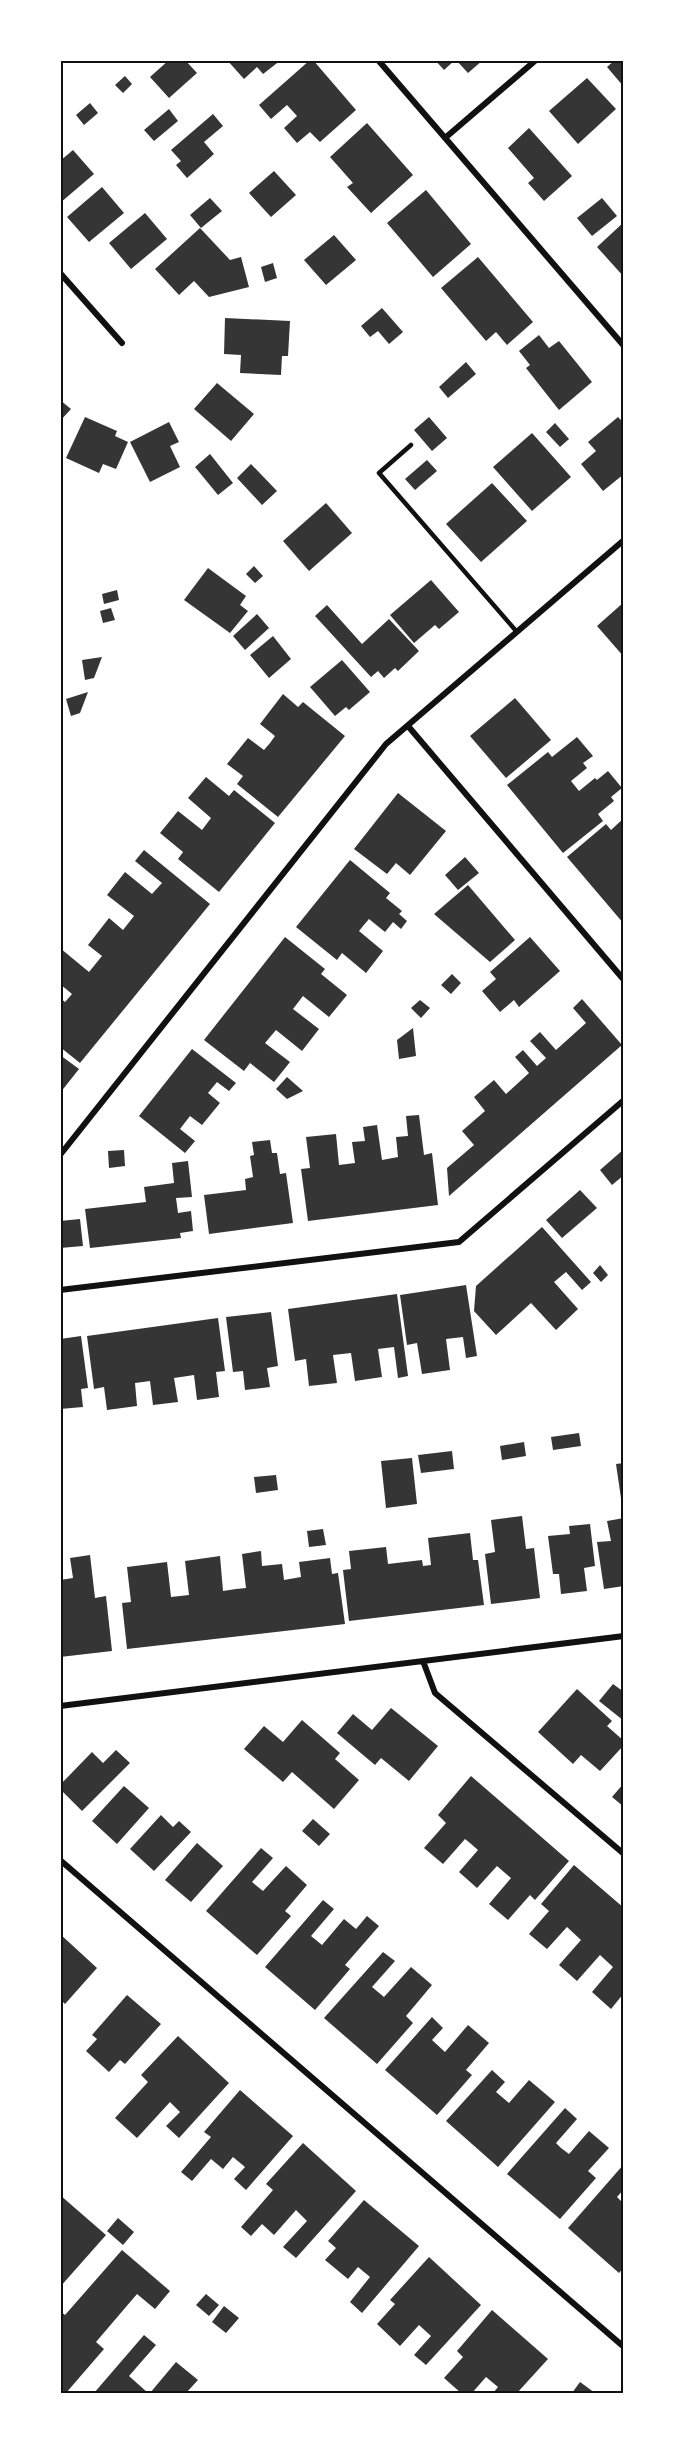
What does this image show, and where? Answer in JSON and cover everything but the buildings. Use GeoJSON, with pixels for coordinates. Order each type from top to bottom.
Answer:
{"type":"FeatureCollection","features":[{"type":"Feature","properties":{"kind":"street"},"geometry":{"type":"LineString","coordinates":[[378,60],[624,346]]}},
{"type":"Feature","properties":{"kind":"street"},"geometry":{"type":"LineString","coordinates":[[445,138],[536,60]]}},
{"type":"Feature","properties":{"kind":"street"},"geometry":{"type":"LineString","coordinates":[[60,273],[122,344]]}},
{"type":"Feature","properties":{"kind":"street"},"geometry":{"type":"LineString","coordinates":[[60,1155],[386,744],[624,540]]}},
{"type":"Feature","properties":{"kind":"street"},"geometry":{"type":"LineString","coordinates":[[408,726],[624,980]]}},
{"type":"Feature","properties":{"kind":"street"},"geometry":{"type":"LineString","coordinates":[[60,1290],[459,1242],[624,1100]]}},
{"type":"Feature","properties":{"kind":"street"},"geometry":{"type":"LineString","coordinates":[[60,1706],[624,1636]]}},
{"type":"Feature","properties":{"kind":"street"},"geometry":{"type":"LineString","coordinates":[[423,1661],[435,1693],[624,1854]]}},
{"type":"Feature","properties":{"kind":"street"},"geometry":{"type":"LineString","coordinates":[[60,1860],[624,2347]]}},
{"type":"Feature","properties":{"kind":"lane"},"geometry":{"type":"LineString","coordinates":[[411,445],[379,473],[516,632]]}}]}
